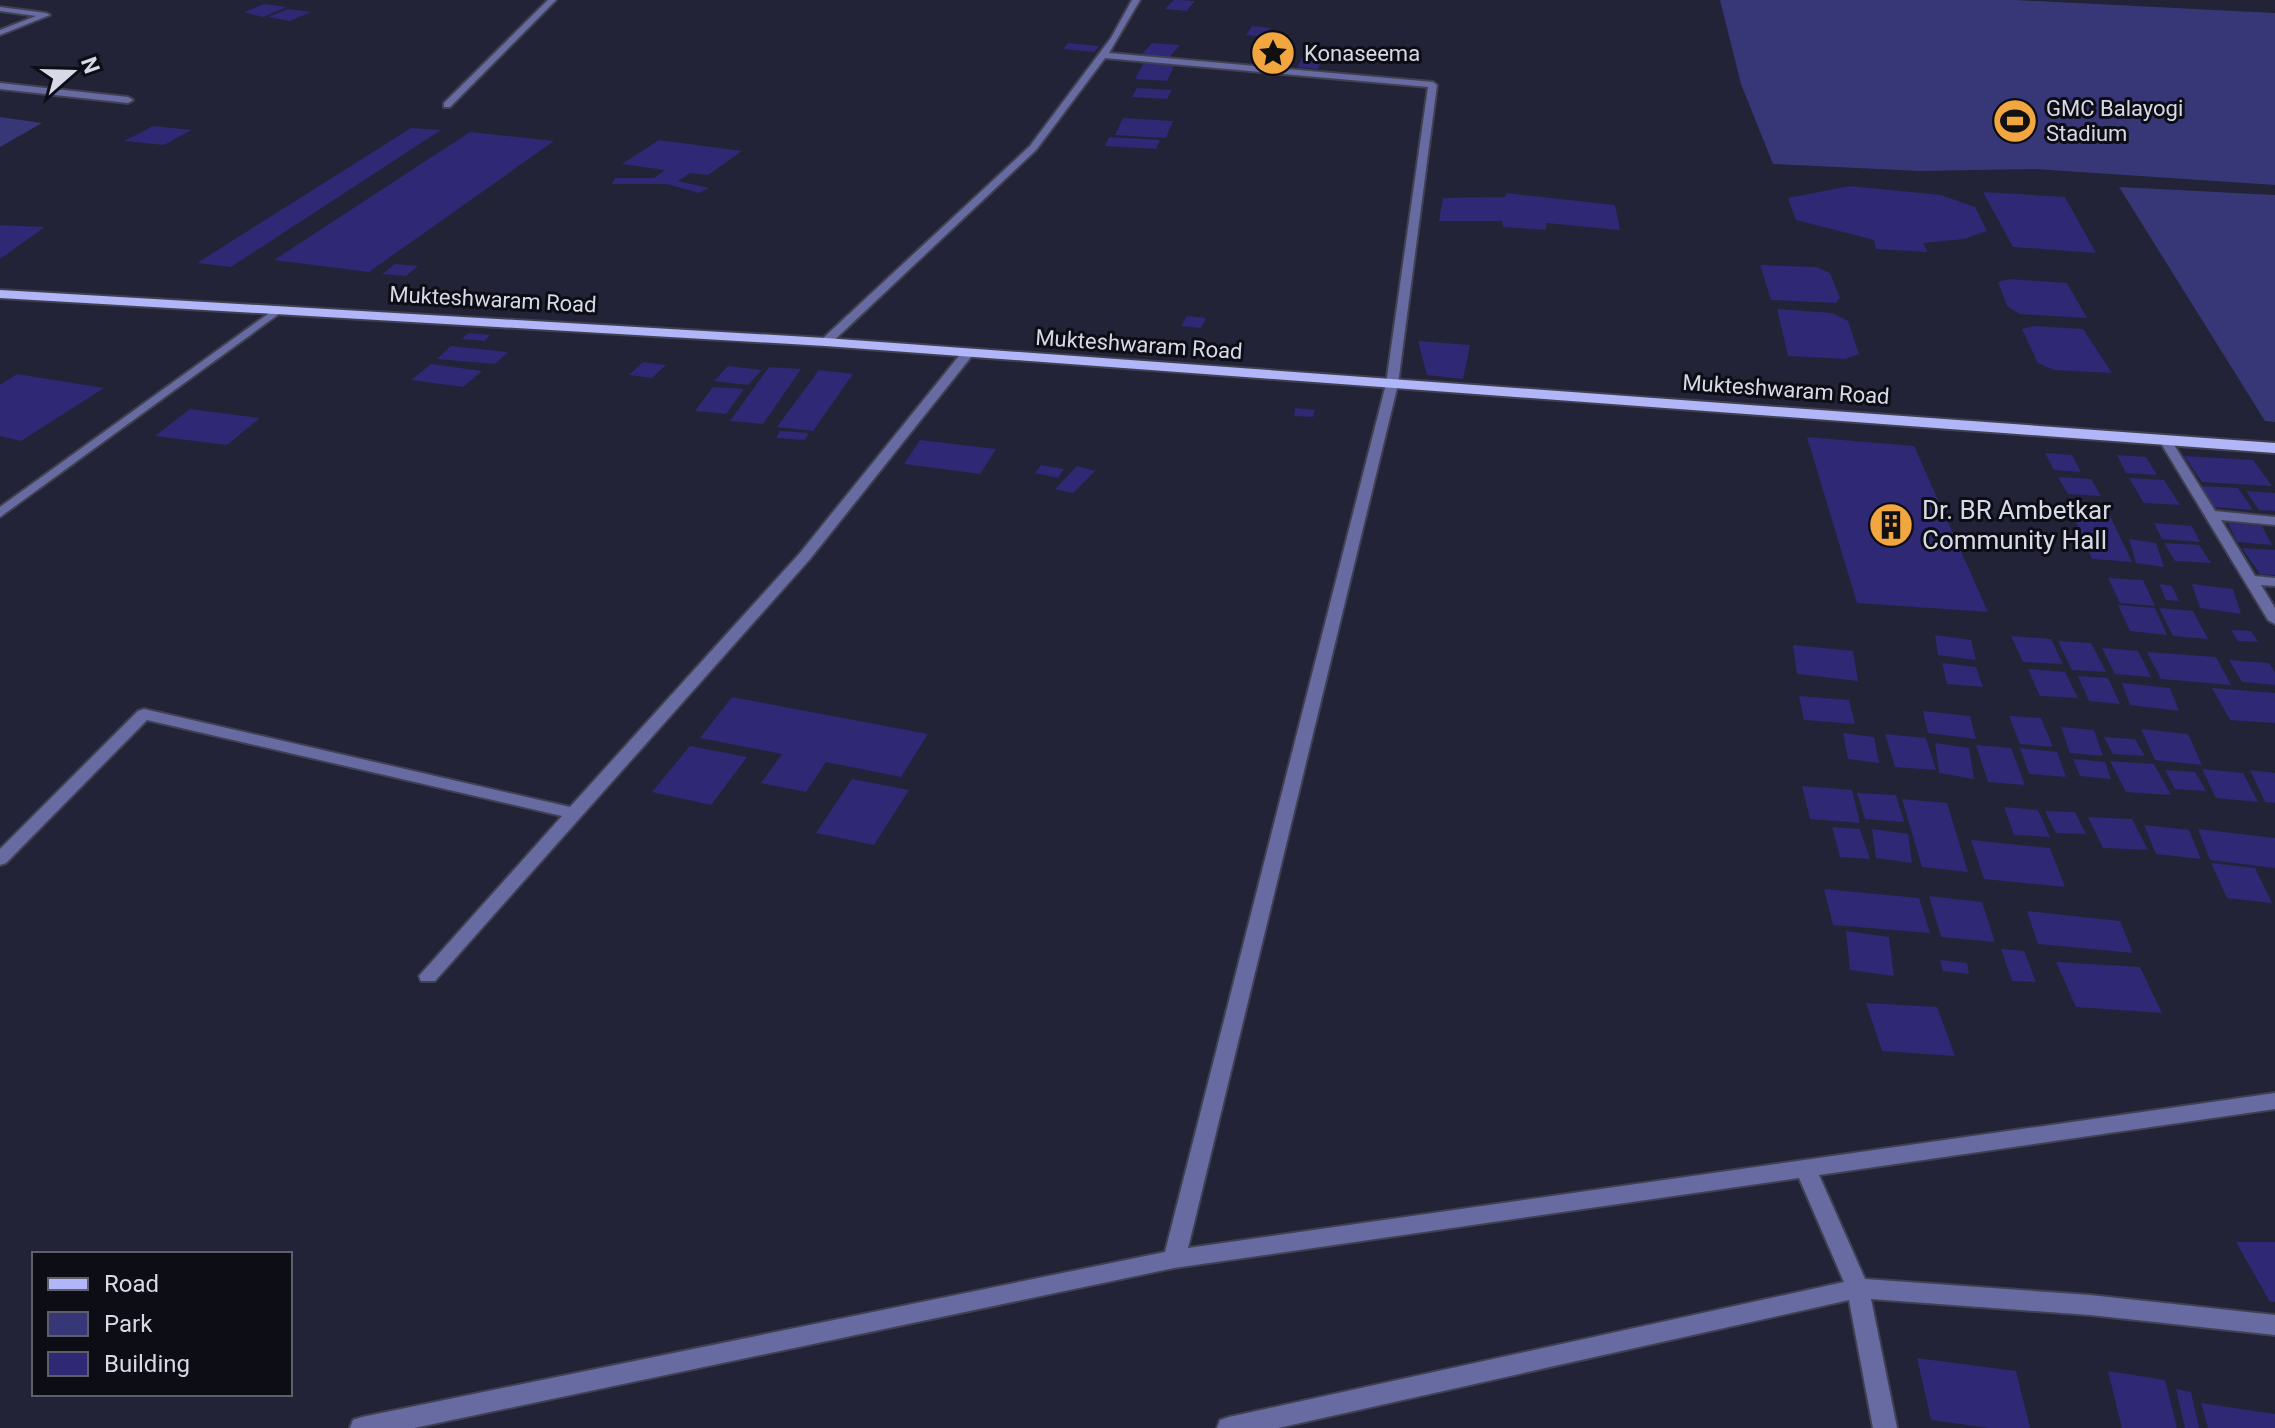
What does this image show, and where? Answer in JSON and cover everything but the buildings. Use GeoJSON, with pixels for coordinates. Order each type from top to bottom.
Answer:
{"type":"FeatureCollection","features":[{"type":"Feature","properties":{"kind":"main road","name":"Mukteshwaram Road"},"geometry":{"type":"LineString","coordinates":[[0,294],[825,342],[2275,448]]}},
{"type":"Feature","properties":{"kind":"street"},"geometry":{"type":"LineString","coordinates":[[447,105],[552,0]]}},
{"type":"Feature","properties":{"kind":"street"},"geometry":{"type":"LineString","coordinates":[[825,342],[1033,148],[1103,55],[1136,0]]}},
{"type":"Feature","properties":{"kind":"street"},"geometry":{"type":"LineString","coordinates":[[0,9],[46,15],[0,33]]}},
{"type":"Feature","properties":{"kind":"street"},"geometry":{"type":"LineString","coordinates":[[1103,55],[1433,85],[1392,384],[1174,1259]]}},
{"type":"Feature","properties":{"kind":"street"},"geometry":{"type":"LineString","coordinates":[[0,86],[128,100]]}},
{"type":"Feature","properties":{"kind":"street"},"geometry":{"type":"LineString","coordinates":[[0,513],[279,309]]}},
{"type":"Feature","properties":{"kind":"street"},"geometry":{"type":"LineString","coordinates":[[428,976],[805,556],[967,354]]}},
{"type":"Feature","properties":{"kind":"street"},"geometry":{"type":"LineString","coordinates":[[2165,440],[2275,620]]}},
{"type":"Feature","properties":{"kind":"street"},"geometry":{"type":"LineString","coordinates":[[2211,515],[2275,521]]}},
{"type":"Feature","properties":{"kind":"street"},"geometry":{"type":"LineString","coordinates":[[2251,580],[2275,582]]}},
{"type":"Feature","properties":{"kind":"street"},"geometry":{"type":"LineString","coordinates":[[0,859],[144,714],[574,813]]}},
{"type":"Feature","properties":{"kind":"street"},"geometry":{"type":"LineString","coordinates":[[362,1428],[1174,1259],[2275,1101]]}},
{"type":"Feature","properties":{"kind":"street"},"geometry":{"type":"LineString","coordinates":[[1806,1169],[1858,1288],[1885,1428]]}},
{"type":"Feature","properties":{"kind":"street"},"geometry":{"type":"LineString","coordinates":[[1229,1428],[1858,1288],[2090,1305],[2275,1325]]}},
{"type":"Feature","properties":{"kind":"green space","name":"GMC Balayogi Stadium"},"geometry":{"type":"Polygon","coordinates":[[[1720,0],[2015,0],[2275,13],[2275,185],[2035,169],[1920,171],[1773,164],[1741,84],[1720,0]]]}},
{"type":"Feature","properties":{"kind":"green space"},"geometry":{"type":"Polygon","coordinates":[[[0,117],[42,123],[0,147],[0,117]]]}},
{"type":"Feature","properties":{"kind":"green space"},"geometry":{"type":"Polygon","coordinates":[[[2119,187],[2275,195],[2275,422],[2265,421],[2119,187]]]}},
{"type":"Feature","properties":{"kind":"place","name":"Konaseema"},"geometry":{"type":"Point","coordinates":[1273,53]}},
{"type":"Feature","properties":{"kind":"place","name":"GMC Balayogi Stadium"},"geometry":{"type":"Point","coordinates":[2015,121]}},
{"type":"Feature","properties":{"kind":"place","name":"Dr. BR Ambetkar Community Hall"},"geometry":{"type":"Point","coordinates":[1891,525]}}]}
